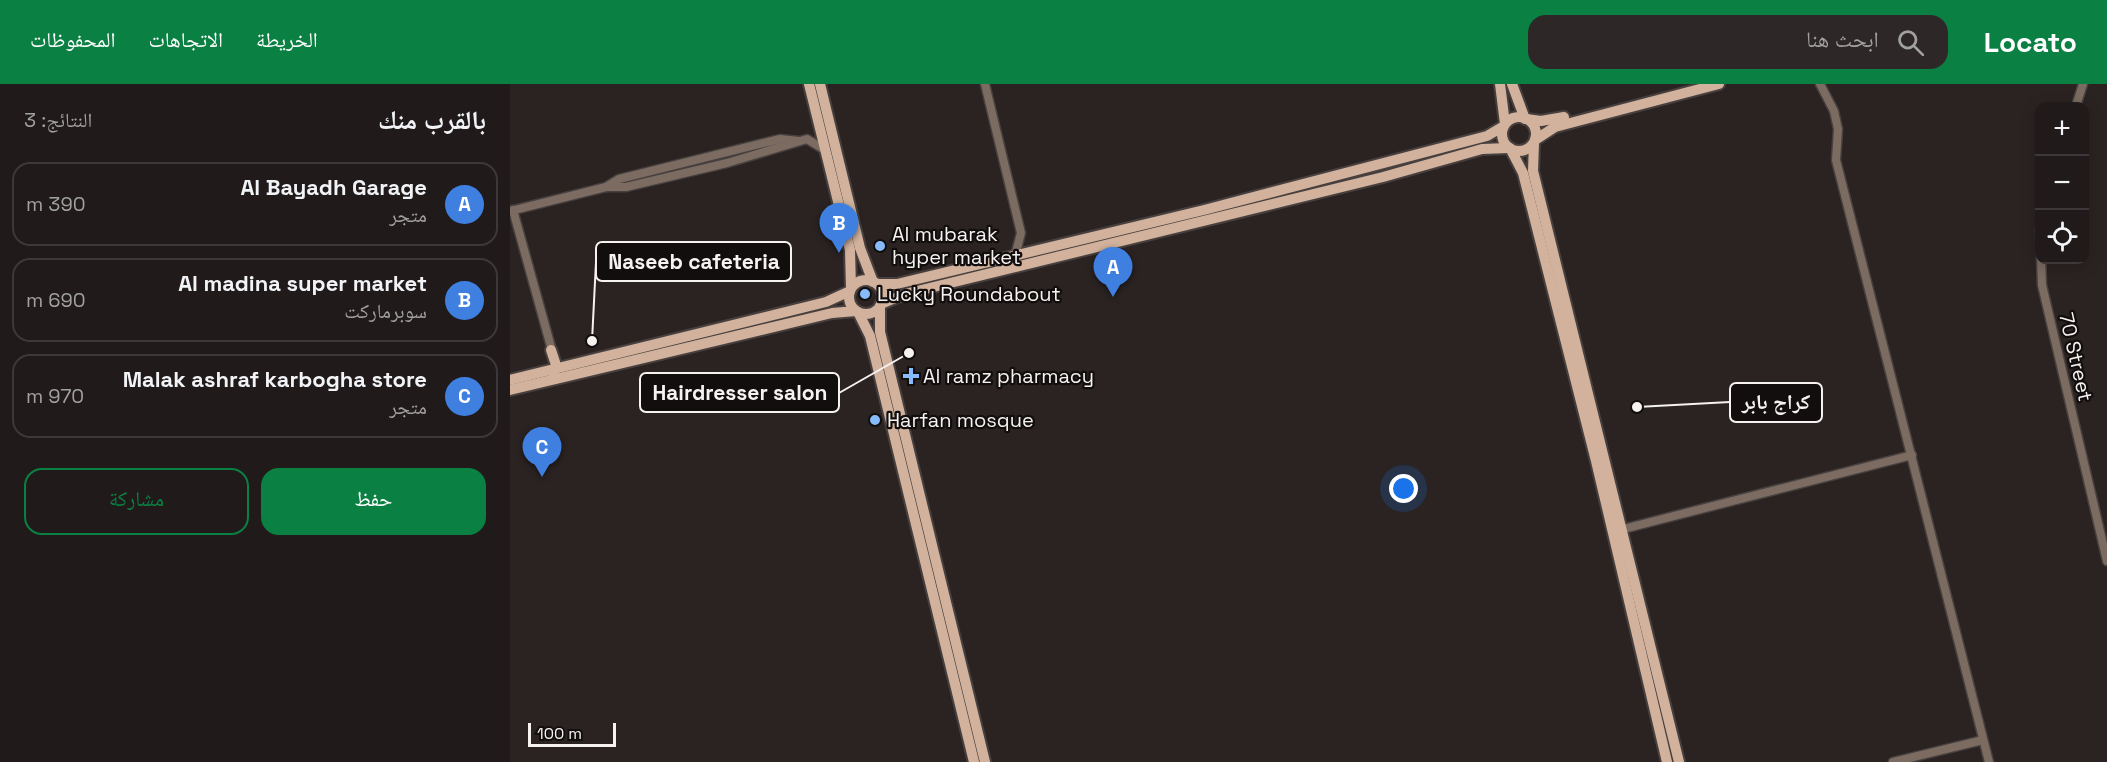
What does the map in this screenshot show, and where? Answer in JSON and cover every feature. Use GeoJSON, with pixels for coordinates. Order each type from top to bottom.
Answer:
{"type":"FeatureCollection","features":[{"type":"Feature","properties":{"kind":"main road"},"geometry":{"type":"LineString","coordinates":[[808,84],[851,257],[850,302],[870,336],[974,762]]}},
{"type":"Feature","properties":{"kind":"main road"},"geometry":{"type":"LineString","coordinates":[[820,84],[860,248],[875,283],[883,294],[879,322],[882,341],[985,762]]}},
{"type":"Feature","properties":{"kind":"main road"},"geometry":{"type":"LineString","coordinates":[[1500,84],[1505,125],[1502,138],[1522,172],[1667,762]]}},
{"type":"Feature","properties":{"kind":"main road"},"geometry":{"type":"LineString","coordinates":[[1512,84],[1526,119],[1534,127],[1533,171],[1621,524],[1677,762]]}},
{"type":"Feature","properties":{"kind":"main road"},"geometry":{"type":"LineString","coordinates":[[510,390],[544,377],[555,368],[832,300],[859,282],[897,284],[1204,210],[1487,136],[1512,119],[1554,120],[1695,84]]}},
{"type":"Feature","properties":{"kind":"main road"},"geometry":{"type":"LineString","coordinates":[[510,380],[544,377],[832,312],[873,313],[881,305],[905,294],[1383,177],[1482,149],[1509,148],[1523,151],[1555,127],[1719,84]]}},
{"type":"Feature","properties":{"kind":"main road"},"geometry":{"type":"LineString","coordinates":[[1188,225],[1182,221],[1184,217],[1204,210]]}},
{"type":"Feature","properties":{"kind":"main road"},"geometry":{"type":"LineString","coordinates":[[1137,236],[1158,227],[1159,222],[1156,220]]}},
{"type":"Feature","properties":{"kind":"main road"},"geometry":{"type":"LineString","coordinates":[[551,351],[555,368]]}},
{"type":"Feature","properties":{"kind":"main road"},"geometry":{"type":"LineString","coordinates":[[1603,496],[1608,500],[1614,524],[1621,524]]}},
{"type":"Feature","properties":{"kind":"main road"},"geometry":{"type":"LineString","coordinates":[[1650,696],[1658,702],[1677,762]]}},
{"type":"Feature","properties":{"kind":"main road"},"geometry":{"type":"LineString","coordinates":[[970,742],[985,762]]}},
{"type":"Feature","properties":{"kind":"street"},"geometry":{"type":"LineString","coordinates":[[985,84],[1021,233],[1036,251]]}},
{"type":"Feature","properties":{"kind":"street"},"geometry":{"type":"LineString","coordinates":[[1820,84],[1834,111],[1838,129],[1836,160],[1989,762]]}},
{"type":"Feature","properties":{"kind":"street"},"geometry":{"type":"LineString","coordinates":[[2077,102],[2084,84]]}},
{"type":"Feature","properties":{"kind":"street"},"geometry":{"type":"LineString","coordinates":[[544,377],[551,351],[512,211],[606,187],[621,188],[728,163],[789,146],[815,132],[818,120]]}},
{"type":"Feature","properties":{"kind":"street"},"geometry":{"type":"LineString","coordinates":[[803,140],[825,150]]}},
{"type":"Feature","properties":{"kind":"street"},"geometry":{"type":"LineString","coordinates":[[1015,256],[1021,233]]}},
{"type":"Feature","properties":{"kind":"street","name":"70 Street"},"geometry":{"type":"LineString","coordinates":[[2040,264],[2042,285],[2107,561]]}},
{"type":"Feature","properties":{"kind":"street"},"geometry":{"type":"LineString","coordinates":[[551,351],[567,365]]}},
{"type":"Feature","properties":{"kind":"street"},"geometry":{"type":"LineString","coordinates":[[1621,524],[1636,525],[1912,455]]}},
{"type":"Feature","properties":{"kind":"street"},"geometry":{"type":"LineString","coordinates":[[1893,762],[1983,740]]}},
{"type":"Feature","properties":{"kind":"place","name":"Al mubarak hyper market"},"geometry":{"type":"Point","coordinates":[880,246]}},
{"type":"Feature","properties":{"kind":"place","name":"Al madina super market"},"geometry":{"type":"Point","coordinates":[839,253]}},
{"type":"Feature","properties":{"kind":"place","name":"Lucky Roundabout"},"geometry":{"type":"Point","coordinates":[865,294]}},
{"type":"Feature","properties":{"kind":"place","name":"Al Bayadh Garage"},"geometry":{"type":"Point","coordinates":[1113,297]}},
{"type":"Feature","properties":{"kind":"place","name":"Naseeb cafeteria"},"geometry":{"type":"Point","coordinates":[592,341]}},
{"type":"Feature","properties":{"kind":"place","name":"Hairdresser salon"},"geometry":{"type":"Point","coordinates":[909,353]}},
{"type":"Feature","properties":{"kind":"place","name":"Al ramz pharmacy"},"geometry":{"type":"Point","coordinates":[911,376]}},
{"type":"Feature","properties":{"kind":"place","name":"كراج بابر"},"geometry":{"type":"Point","coordinates":[1637,407]}},
{"type":"Feature","properties":{"kind":"place","name":"Harfan mosque"},"geometry":{"type":"Point","coordinates":[875,420]}},
{"type":"Feature","properties":{"kind":"place","name":"Malak ashraf karbogha store"},"geometry":{"type":"Point","coordinates":[542,477]}}]}
